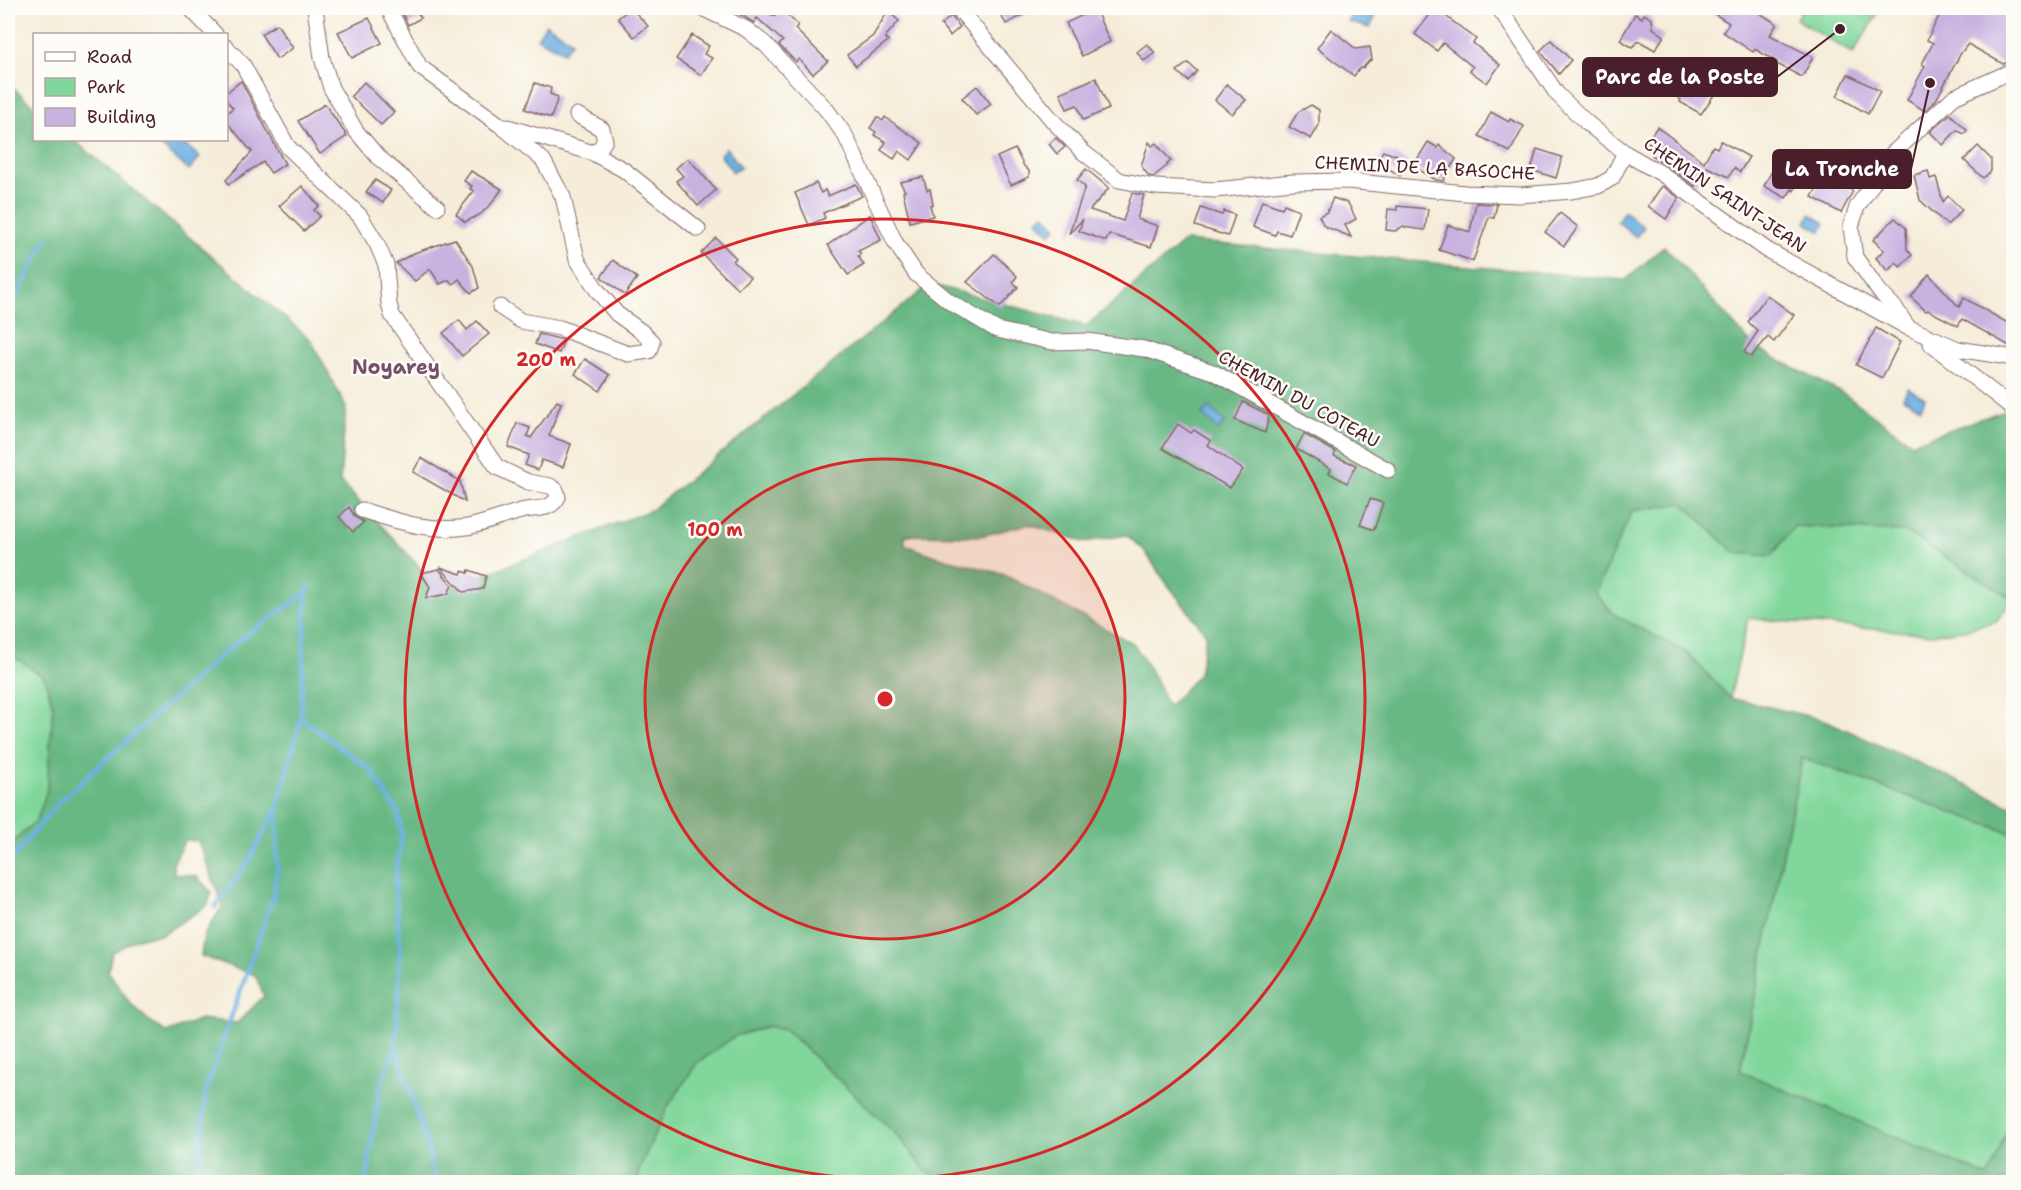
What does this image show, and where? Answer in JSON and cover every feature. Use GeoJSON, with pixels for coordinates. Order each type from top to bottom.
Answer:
{"type":"FeatureCollection","features":[{"type":"Feature","properties":{"kind":"street"},"geometry":{"type":"LineString","coordinates":[[190,8],[214,33]]}},
{"type":"Feature","properties":{"kind":"street"},"geometry":{"type":"LineString","coordinates":[[315,8],[322,58],[331,88],[356,131],[378,157],[436,207]]}},
{"type":"Feature","properties":{"kind":"street"},"geometry":{"type":"LineString","coordinates":[[388,8],[420,67],[500,124],[543,160],[564,197],[577,259],[597,290],[617,314],[652,342],[649,351],[628,354],[560,328],[521,321],[500,307]]}},
{"type":"Feature","properties":{"kind":"street","name":"CHEMIN DU COTEAU"},"geometry":{"type":"LineString","coordinates":[[702,8],[746,29],[765,44],[826,109],[845,135],[895,242],[916,274],[950,302],[997,330],[1052,342],[1087,341],[1144,349],[1213,372],[1388,470]]}},
{"type":"Feature","properties":{"kind":"street","name":"CHEMIN DE LA BASOCHE"},"geometry":{"type":"LineString","coordinates":[[958,8],[1053,121],[1083,152],[1119,180],[1155,187],[1215,190],[1293,182],[1348,181],[1465,193],[1520,195],[1572,191],[1598,186],[1612,178],[1625,153]]}},
{"type":"Feature","properties":{"kind":"street","name":"CHEMIN SAINT-JEAN"},"geometry":{"type":"LineString","coordinates":[[1499,8],[1557,94],[1587,123],[1625,153],[1662,174],[1767,250],[1907,327],[1958,350],[2013,358]]}},
{"type":"Feature","properties":{"kind":"street"},"geometry":{"type":"LineString","coordinates":[[228,49],[243,65],[288,147],[360,216],[377,244],[386,265],[392,315],[497,467],[528,482],[550,486],[556,490],[558,497],[549,507],[524,510],[474,526],[448,529],[415,526],[362,510]]}},
{"type":"Feature","properties":{"kind":"street"},"geometry":{"type":"LineString","coordinates":[[2013,70],[1954,97],[1892,154],[1857,207],[1851,227],[1855,257],[1879,291],[1896,309],[1907,327],[2013,409]]}},
{"type":"Feature","properties":{"kind":"street"},"geometry":{"type":"LineString","coordinates":[[576,115],[602,129],[605,140],[593,153]]}},
{"type":"Feature","properties":{"kind":"street"},"geometry":{"type":"LineString","coordinates":[[500,124],[593,153],[624,170],[698,230]]}},
{"type":"Feature","properties":{"kind":"green space"},"geometry":{"type":"Polygon","coordinates":[[[1803,8],[1881,8],[1853,54],[1796,19],[1803,8]]]}},
{"type":"Feature","properties":{"kind":"green space"},"geometry":{"type":"Polygon","coordinates":[[[8,80],[10,85],[33,105],[33,141],[75,141],[311,340],[346,407],[340,481],[442,591],[651,510],[930,284],[1086,326],[1185,241],[1626,280],[1664,246],[1754,347],[1844,394],[1912,443],[2005,410],[2014,417],[2014,542],[2007,549],[2013,599],[1906,532],[1794,526],[1772,556],[1735,553],[1683,503],[1632,511],[1595,593],[1615,615],[1687,653],[1730,698],[1825,720],[2013,807],[2013,834],[1802,758],[1740,1071],[1989,1177],[2013,1114],[2013,1182],[940,1182],[926,1171],[896,1134],[787,1031],[768,1026],[735,1036],[697,1063],[668,1106],[639,1169],[638,1182],[8,1182],[8,846],[37,820],[47,790],[53,706],[45,678],[18,659],[8,660],[8,80]],[[1028,524],[981,536],[905,535],[905,545],[939,557],[1003,574],[1134,644],[1155,678],[1168,707],[1199,674],[1206,634],[1144,550],[1126,535],[1084,542],[1028,524]],[[185,840],[173,864],[174,874],[196,876],[211,892],[208,905],[161,935],[137,938],[112,953],[108,971],[129,1002],[167,1033],[200,1019],[237,1023],[264,996],[255,975],[201,956],[204,935],[223,906],[198,841],[185,840]]]}},
{"type":"Feature","properties":{"kind":"green space"},"geometry":{"type":"Polygon","coordinates":[[[1683,503],[1736,553],[1772,556],[1793,526],[1906,532],[2013,599],[1996,621],[1963,630],[1931,634],[1748,618],[1730,698],[1687,653],[1615,615],[1595,593],[1632,510],[1683,503]]]}},
{"type":"Feature","properties":{"kind":"green space"},"geometry":{"type":"Polygon","coordinates":[[[18,659],[45,678],[53,706],[47,790],[37,820],[8,846],[8,660],[18,659]]]}},
{"type":"Feature","properties":{"kind":"green space"},"geometry":{"type":"Polygon","coordinates":[[[1802,758],[2013,834],[2013,1114],[1990,1177],[1740,1072],[1802,758]]]}},
{"type":"Feature","properties":{"kind":"green space"},"geometry":{"type":"Polygon","coordinates":[[[768,1026],[787,1031],[896,1134],[926,1171],[940,1182],[638,1182],[639,1169],[668,1106],[697,1063],[735,1036],[768,1026]]]}},
{"type":"Feature","properties":{"kind":"water"},"geometry":{"type":"Polygon","coordinates":[[[1358,13],[1375,17],[1370,28],[1348,22],[1350,16],[1358,13]]]}},
{"type":"Feature","properties":{"kind":"water"},"geometry":{"type":"Polygon","coordinates":[[[546,24],[572,41],[564,52],[537,38],[546,24]]]}},
{"type":"Feature","properties":{"kind":"water"},"geometry":{"type":"Polygon","coordinates":[[[167,141],[180,141],[200,157],[189,170],[162,147],[167,141]]]}},
{"type":"Feature","properties":{"kind":"water"},"geometry":{"type":"Polygon","coordinates":[[[726,148],[741,167],[733,172],[720,155],[726,148]]]}},
{"type":"Feature","properties":{"kind":"water"},"geometry":{"type":"Polygon","coordinates":[[[1624,211],[1644,227],[1636,237],[1617,221],[1624,211]]]}},
{"type":"Feature","properties":{"kind":"water"},"geometry":{"type":"Polygon","coordinates":[[[1044,214],[1057,227],[1050,234],[1037,221],[1044,214]]]}},
{"type":"Feature","properties":{"kind":"water"},"geometry":{"type":"Polygon","coordinates":[[[1810,214],[1825,223],[1821,232],[1806,223],[1810,214]]]}},
{"type":"Feature","properties":{"kind":"water"},"geometry":{"type":"Polygon","coordinates":[[[1908,388],[1925,398],[1921,408],[1903,398],[1908,388]]]}},
{"type":"Feature","properties":{"kind":"water"},"geometry":{"type":"Polygon","coordinates":[[[1209,407],[1225,422],[1219,430],[1202,415],[1209,407]]]}},
{"type":"Feature","properties":{"kind":"building"},"geometry":{"type":"Polygon","coordinates":[[[415,8],[421,18],[408,25],[401,11],[415,8]]]}},
{"type":"Feature","properties":{"kind":"building"},"geometry":{"type":"Polygon","coordinates":[[[631,8],[648,26],[634,37],[618,18],[631,8]]]}},
{"type":"Feature","properties":{"kind":"building"},"geometry":{"type":"Polygon","coordinates":[[[730,8],[763,8],[774,16],[781,9],[798,25],[795,29],[828,61],[813,74],[799,59],[796,62],[779,45],[783,41],[757,18],[754,23],[730,8]]]}},
{"type":"Feature","properties":{"kind":"building"},"geometry":{"type":"Polygon","coordinates":[[[997,8],[1037,8],[1006,24],[997,8]]]}},
{"type":"Feature","properties":{"kind":"building"},"geometry":{"type":"Polygon","coordinates":[[[1435,8],[1476,39],[1473,43],[1500,65],[1487,83],[1470,71],[1473,67],[1443,43],[1437,51],[1415,34],[1435,8]]]}},
{"type":"Feature","properties":{"kind":"building"},"geometry":{"type":"Polygon","coordinates":[[[1705,8],[1752,8],[1777,24],[1770,35],[1813,57],[1802,77],[1755,49],[1753,52],[1723,32],[1729,23],[1705,8]]]}},
{"type":"Feature","properties":{"kind":"building"},"geometry":{"type":"Polygon","coordinates":[[[1943,8],[2004,8],[2013,13],[2013,60],[2003,64],[1968,44],[1936,100],[1925,111],[1907,100],[1925,66],[1922,64],[1933,43],[1927,40],[1943,8]]]}},
{"type":"Feature","properties":{"kind":"building"},"geometry":{"type":"Polygon","coordinates":[[[1095,9],[1110,42],[1082,56],[1066,23],[1095,9]]]}},
{"type":"Feature","properties":{"kind":"building"},"geometry":{"type":"Polygon","coordinates":[[[888,11],[899,21],[885,37],[888,41],[856,66],[847,55],[873,36],[888,11]]]}},
{"type":"Feature","properties":{"kind":"building"},"geometry":{"type":"Polygon","coordinates":[[[1635,14],[1642,18],[1644,14],[1652,19],[1653,28],[1664,36],[1655,50],[1639,41],[1632,47],[1620,40],[1635,14]]]}},
{"type":"Feature","properties":{"kind":"building"},"geometry":{"type":"Polygon","coordinates":[[[951,16],[960,27],[950,36],[941,25],[951,16]]]}},
{"type":"Feature","properties":{"kind":"building"},"geometry":{"type":"Polygon","coordinates":[[[369,18],[382,43],[352,58],[338,32],[369,18]]]}},
{"type":"Feature","properties":{"kind":"building"},"geometry":{"type":"Polygon","coordinates":[[[277,24],[293,48],[277,59],[261,34],[277,24]]]}},
{"type":"Feature","properties":{"kind":"building"},"geometry":{"type":"Polygon","coordinates":[[[1331,29],[1356,49],[1370,47],[1372,60],[1360,68],[1354,76],[1317,48],[1331,29]]]}},
{"type":"Feature","properties":{"kind":"building"},"geometry":{"type":"Polygon","coordinates":[[[692,35],[709,46],[704,54],[712,58],[701,75],[676,59],[692,35]]]}},
{"type":"Feature","properties":{"kind":"building"},"geometry":{"type":"Polygon","coordinates":[[[1551,40],[1571,60],[1559,74],[1540,51],[1551,40]]]}},
{"type":"Feature","properties":{"kind":"building"},"geometry":{"type":"Polygon","coordinates":[[[1147,44],[1155,53],[1144,61],[1137,52],[1147,44]]]}},
{"type":"Feature","properties":{"kind":"building"},"geometry":{"type":"Polygon","coordinates":[[[1188,63],[1197,71],[1188,81],[1177,71],[1188,63]]]}},
{"type":"Feature","properties":{"kind":"building"},"geometry":{"type":"Polygon","coordinates":[[[1679,69],[1694,78],[1691,82],[1714,95],[1701,114],[1680,102],[1681,100],[1669,92],[1674,86],[1670,83],[1679,69]]]}},
{"type":"Feature","properties":{"kind":"building"},"geometry":{"type":"Polygon","coordinates":[[[1848,74],[1880,91],[1868,114],[1837,96],[1848,74]]]}},
{"type":"Feature","properties":{"kind":"building"},"geometry":{"type":"Polygon","coordinates":[[[1096,78],[1109,109],[1083,120],[1077,105],[1067,109],[1060,93],[1096,78]]]}},
{"type":"Feature","properties":{"kind":"building"},"geometry":{"type":"Polygon","coordinates":[[[241,81],[285,164],[271,173],[263,162],[229,184],[226,180],[252,152],[228,123],[228,112],[233,108],[228,102],[228,91],[241,81]]]}},
{"type":"Feature","properties":{"kind":"building"},"geometry":{"type":"Polygon","coordinates":[[[364,82],[394,112],[381,125],[351,96],[364,82]]]}},
{"type":"Feature","properties":{"kind":"building"},"geometry":{"type":"Polygon","coordinates":[[[535,83],[551,88],[550,94],[558,97],[551,118],[525,109],[535,83]]]}},
{"type":"Feature","properties":{"kind":"building"},"geometry":{"type":"Polygon","coordinates":[[[1227,84],[1246,100],[1232,114],[1215,100],[1227,84]]]}},
{"type":"Feature","properties":{"kind":"building"},"geometry":{"type":"Polygon","coordinates":[[[977,86],[991,104],[976,115],[962,98],[977,86]]]}},
{"type":"Feature","properties":{"kind":"building"},"geometry":{"type":"Polygon","coordinates":[[[325,104],[347,136],[320,154],[298,121],[325,104]]]}},
{"type":"Feature","properties":{"kind":"building"},"geometry":{"type":"Polygon","coordinates":[[[1311,105],[1319,110],[1319,125],[1311,139],[1289,127],[1298,112],[1311,105]]]}},
{"type":"Feature","properties":{"kind":"building"},"geometry":{"type":"Polygon","coordinates":[[[1491,112],[1509,122],[1510,119],[1524,126],[1510,152],[1479,136],[1491,112]]]}},
{"type":"Feature","properties":{"kind":"building"},"geometry":{"type":"Polygon","coordinates":[[[1950,114],[1967,130],[1964,134],[1957,130],[1943,145],[1930,132],[1950,114]]]}},
{"type":"Feature","properties":{"kind":"building"},"geometry":{"type":"Polygon","coordinates":[[[877,117],[883,121],[885,117],[922,143],[911,160],[899,151],[894,159],[881,150],[886,142],[874,135],[876,132],[870,128],[877,117]]]}},
{"type":"Feature","properties":{"kind":"building"},"geometry":{"type":"Polygon","coordinates":[[[1657,127],[1704,162],[1713,146],[1717,148],[1721,141],[1749,157],[1740,172],[1734,168],[1729,177],[1707,167],[1695,186],[1652,155],[1656,148],[1647,141],[1657,127]]]}},
{"type":"Feature","properties":{"kind":"building"},"geometry":{"type":"Polygon","coordinates":[[[1056,138],[1065,147],[1057,154],[1049,144],[1056,138]]]}},
{"type":"Feature","properties":{"kind":"building"},"geometry":{"type":"Polygon","coordinates":[[[1149,142],[1152,146],[1156,143],[1171,161],[1153,177],[1149,176],[1141,166],[1149,142]]]}},
{"type":"Feature","properties":{"kind":"building"},"geometry":{"type":"Polygon","coordinates":[[[1428,142],[1438,148],[1439,145],[1456,159],[1443,181],[1436,180],[1413,166],[1428,142]]]}},
{"type":"Feature","properties":{"kind":"building"},"geometry":{"type":"Polygon","coordinates":[[[1978,146],[1991,159],[1991,171],[1983,178],[1964,160],[1978,146]]]}},
{"type":"Feature","properties":{"kind":"building"},"geometry":{"type":"Polygon","coordinates":[[[1015,149],[1029,171],[1029,177],[1011,185],[997,157],[1015,149]]]}},
{"type":"Feature","properties":{"kind":"building"},"geometry":{"type":"Polygon","coordinates":[[[1537,149],[1562,157],[1556,178],[1531,170],[1537,149]]]}},
{"type":"Feature","properties":{"kind":"building"},"geometry":{"type":"Polygon","coordinates":[[[1383,151],[1395,154],[1408,163],[1400,176],[1377,161],[1383,151]]]}},
{"type":"Feature","properties":{"kind":"building"},"geometry":{"type":"Polygon","coordinates":[[[688,158],[716,190],[698,206],[676,181],[683,176],[676,168],[688,158]]]}},
{"type":"Feature","properties":{"kind":"building"},"geometry":{"type":"Polygon","coordinates":[[[1775,165],[1800,179],[1794,191],[1792,189],[1786,198],[1764,186],[1775,165]]]}},
{"type":"Feature","properties":{"kind":"building"},"geometry":{"type":"Polygon","coordinates":[[[1086,169],[1109,188],[1090,210],[1123,221],[1132,193],[1144,195],[1137,219],[1158,226],[1151,247],[1109,234],[1106,241],[1079,231],[1083,219],[1069,234],[1085,187],[1077,180],[1086,169]]]}},
{"type":"Feature","properties":{"kind":"building"},"geometry":{"type":"Polygon","coordinates":[[[471,171],[502,189],[481,214],[465,222],[456,214],[474,191],[470,189],[472,186],[464,181],[471,171]]]}},
{"type":"Feature","properties":{"kind":"building"},"geometry":{"type":"Polygon","coordinates":[[[1928,171],[1930,179],[1936,177],[1943,202],[1948,196],[1962,210],[1947,225],[1920,200],[1914,175],[1928,171]]]}},
{"type":"Feature","properties":{"kind":"building"},"geometry":{"type":"Polygon","coordinates":[[[1827,176],[1853,191],[1841,213],[1812,197],[1821,180],[1824,182],[1827,176]]]}},
{"type":"Feature","properties":{"kind":"building"},"geometry":{"type":"Polygon","coordinates":[[[923,177],[927,190],[930,189],[933,216],[910,222],[903,192],[905,191],[900,182],[923,177]]]}},
{"type":"Feature","properties":{"kind":"building"},"geometry":{"type":"Polygon","coordinates":[[[375,180],[391,190],[383,203],[366,192],[375,180]]]}},
{"type":"Feature","properties":{"kind":"building"},"geometry":{"type":"Polygon","coordinates":[[[816,183],[821,193],[825,190],[828,196],[856,184],[862,196],[823,213],[825,218],[809,225],[795,193],[816,183]]]}},
{"type":"Feature","properties":{"kind":"building"},"geometry":{"type":"Polygon","coordinates":[[[302,186],[319,206],[314,210],[320,216],[304,231],[279,206],[302,186]]]}},
{"type":"Feature","properties":{"kind":"building"},"geometry":{"type":"Polygon","coordinates":[[[1662,186],[1679,198],[1666,219],[1648,206],[1662,186]]]}},
{"type":"Feature","properties":{"kind":"building"},"geometry":{"type":"Polygon","coordinates":[[[1333,198],[1348,203],[1356,219],[1345,225],[1351,237],[1324,226],[1319,216],[1327,212],[1333,198]]]}},
{"type":"Feature","properties":{"kind":"building"},"geometry":{"type":"Polygon","coordinates":[[[1262,201],[1282,208],[1284,204],[1299,210],[1290,235],[1277,231],[1275,235],[1253,227],[1262,201]]]}},
{"type":"Feature","properties":{"kind":"building"},"geometry":{"type":"Polygon","coordinates":[[[1476,203],[1497,204],[1494,218],[1489,217],[1473,261],[1439,250],[1448,225],[1470,232],[1476,203]]]}},
{"type":"Feature","properties":{"kind":"building"},"geometry":{"type":"Polygon","coordinates":[[[1397,206],[1428,209],[1425,230],[1402,227],[1395,231],[1386,230],[1388,209],[1397,210],[1397,206]]]}},
{"type":"Feature","properties":{"kind":"building"},"geometry":{"type":"Polygon","coordinates":[[[1201,208],[1222,215],[1224,211],[1235,215],[1228,236],[1195,226],[1201,208]]]}},
{"type":"Feature","properties":{"kind":"building"},"geometry":{"type":"Polygon","coordinates":[[[1560,213],[1578,227],[1564,246],[1545,232],[1560,213]]]}},
{"type":"Feature","properties":{"kind":"building"},"geometry":{"type":"Polygon","coordinates":[[[870,215],[881,240],[858,251],[861,254],[858,256],[864,265],[848,275],[828,245],[870,215]]]}},
{"type":"Feature","properties":{"kind":"building"},"geometry":{"type":"Polygon","coordinates":[[[1895,218],[1906,228],[1907,249],[1912,255],[1900,267],[1896,262],[1888,271],[1876,258],[1884,250],[1873,240],[1895,218]]]}},
{"type":"Feature","properties":{"kind":"building"},"geometry":{"type":"Polygon","coordinates":[[[716,238],[736,258],[733,261],[750,277],[738,289],[701,253],[716,238]]]}},
{"type":"Feature","properties":{"kind":"building"},"geometry":{"type":"Polygon","coordinates":[[[455,239],[473,266],[479,288],[471,293],[459,279],[453,284],[449,280],[440,284],[430,269],[415,281],[396,263],[414,253],[455,239]]]}},
{"type":"Feature","properties":{"kind":"building"},"geometry":{"type":"Polygon","coordinates":[[[994,254],[1017,276],[1013,282],[1018,287],[1000,307],[967,282],[994,254]]]}},
{"type":"Feature","properties":{"kind":"building"},"geometry":{"type":"Polygon","coordinates":[[[613,260],[637,278],[625,295],[601,277],[613,260]]]}},
{"type":"Feature","properties":{"kind":"building"},"geometry":{"type":"Polygon","coordinates":[[[1929,274],[1959,307],[1964,298],[2013,326],[2013,348],[1962,319],[1958,326],[1926,311],[1911,297],[1929,274]]]}},
{"type":"Feature","properties":{"kind":"building"},"geometry":{"type":"Polygon","coordinates":[[[1767,295],[1794,315],[1774,342],[1768,337],[1751,357],[1744,352],[1758,331],[1748,322],[1767,295]]]}},
{"type":"Feature","properties":{"kind":"building"},"geometry":{"type":"Polygon","coordinates":[[[459,320],[467,330],[477,321],[489,334],[462,356],[443,333],[459,320]]]}},
{"type":"Feature","properties":{"kind":"building"},"geometry":{"type":"Polygon","coordinates":[[[1876,328],[1900,342],[1882,378],[1856,365],[1876,328]]]}},
{"type":"Feature","properties":{"kind":"building"},"geometry":{"type":"Polygon","coordinates":[[[539,334],[564,340],[559,353],[535,344],[539,334]]]}},
{"type":"Feature","properties":{"kind":"building"},"geometry":{"type":"Polygon","coordinates":[[[585,359],[610,375],[600,391],[575,374],[585,359]]]}},
{"type":"Feature","properties":{"kind":"building"},"geometry":{"type":"Polygon","coordinates":[[[557,401],[561,403],[549,436],[571,444],[563,467],[542,460],[538,470],[525,465],[529,455],[508,447],[517,423],[530,428],[527,436],[531,438],[557,401]]]}},
{"type":"Feature","properties":{"kind":"building"},"geometry":{"type":"Polygon","coordinates":[[[1243,402],[1269,415],[1265,433],[1235,420],[1243,402]]]}},
{"type":"Feature","properties":{"kind":"building"},"geometry":{"type":"Polygon","coordinates":[[[1178,424],[1191,433],[1194,430],[1211,441],[1208,445],[1243,470],[1230,488],[1162,448],[1178,424]]]}},
{"type":"Feature","properties":{"kind":"building"},"geometry":{"type":"Polygon","coordinates":[[[1304,434],[1336,452],[1334,456],[1356,465],[1347,483],[1329,473],[1331,469],[1296,449],[1304,434]]]}},
{"type":"Feature","properties":{"kind":"building"},"geometry":{"type":"Polygon","coordinates":[[[421,458],[460,481],[465,502],[413,472],[421,458]]]}},
{"type":"Feature","properties":{"kind":"building"},"geometry":{"type":"Polygon","coordinates":[[[1370,499],[1383,503],[1374,530],[1360,525],[1370,499]]]}},
{"type":"Feature","properties":{"kind":"building"},"geometry":{"type":"Polygon","coordinates":[[[349,507],[355,517],[364,522],[353,532],[339,517],[349,507]]]}},
{"type":"Feature","properties":{"kind":"building"},"geometry":{"type":"Polygon","coordinates":[[[440,567],[461,574],[462,571],[468,573],[469,570],[486,576],[483,589],[463,592],[440,567]]]}},
{"type":"Feature","properties":{"kind":"building"},"geometry":{"type":"Polygon","coordinates":[[[439,569],[452,585],[448,594],[426,598],[430,587],[421,573],[439,569]]]}},
{"type":"Feature","properties":{"kind":"waterway"},"geometry":{"type":"LineString","coordinates":[[8,311],[49,236]]}},
{"type":"Feature","properties":{"kind":"waterway"},"geometry":{"type":"LineString","coordinates":[[8,863],[59,802],[229,648],[307,592],[309,586]]}},
{"type":"Feature","properties":{"kind":"waterway"},"geometry":{"type":"LineString","coordinates":[[197,1182],[206,1089],[273,898],[277,871],[278,807],[301,718],[307,592]]}},
{"type":"Feature","properties":{"kind":"waterway"},"geometry":{"type":"LineString","coordinates":[[301,718],[371,770],[398,813],[402,835],[395,880],[400,950],[396,1047],[428,1148],[435,1182]]}},
{"type":"Feature","properties":{"kind":"waterway"},"geometry":{"type":"LineString","coordinates":[[215,907],[246,866],[277,808]]}},
{"type":"Feature","properties":{"kind":"waterway"},"geometry":{"type":"LineString","coordinates":[[366,1182],[380,1085],[396,1048]]}},
{"type":"Feature","properties":{"kind":"place","name":"Parc de la Poste"},"geometry":{"type":"Point","coordinates":[1840,29]}},
{"type":"Feature","properties":{"kind":"place","name":"La Tronche"},"geometry":{"type":"Point","coordinates":[1930,83]}},
{"type":"Feature","properties":{"kind":"district","name":"Noyarey"},"geometry":{"type":"Point","coordinates":[396,367]}}]}
